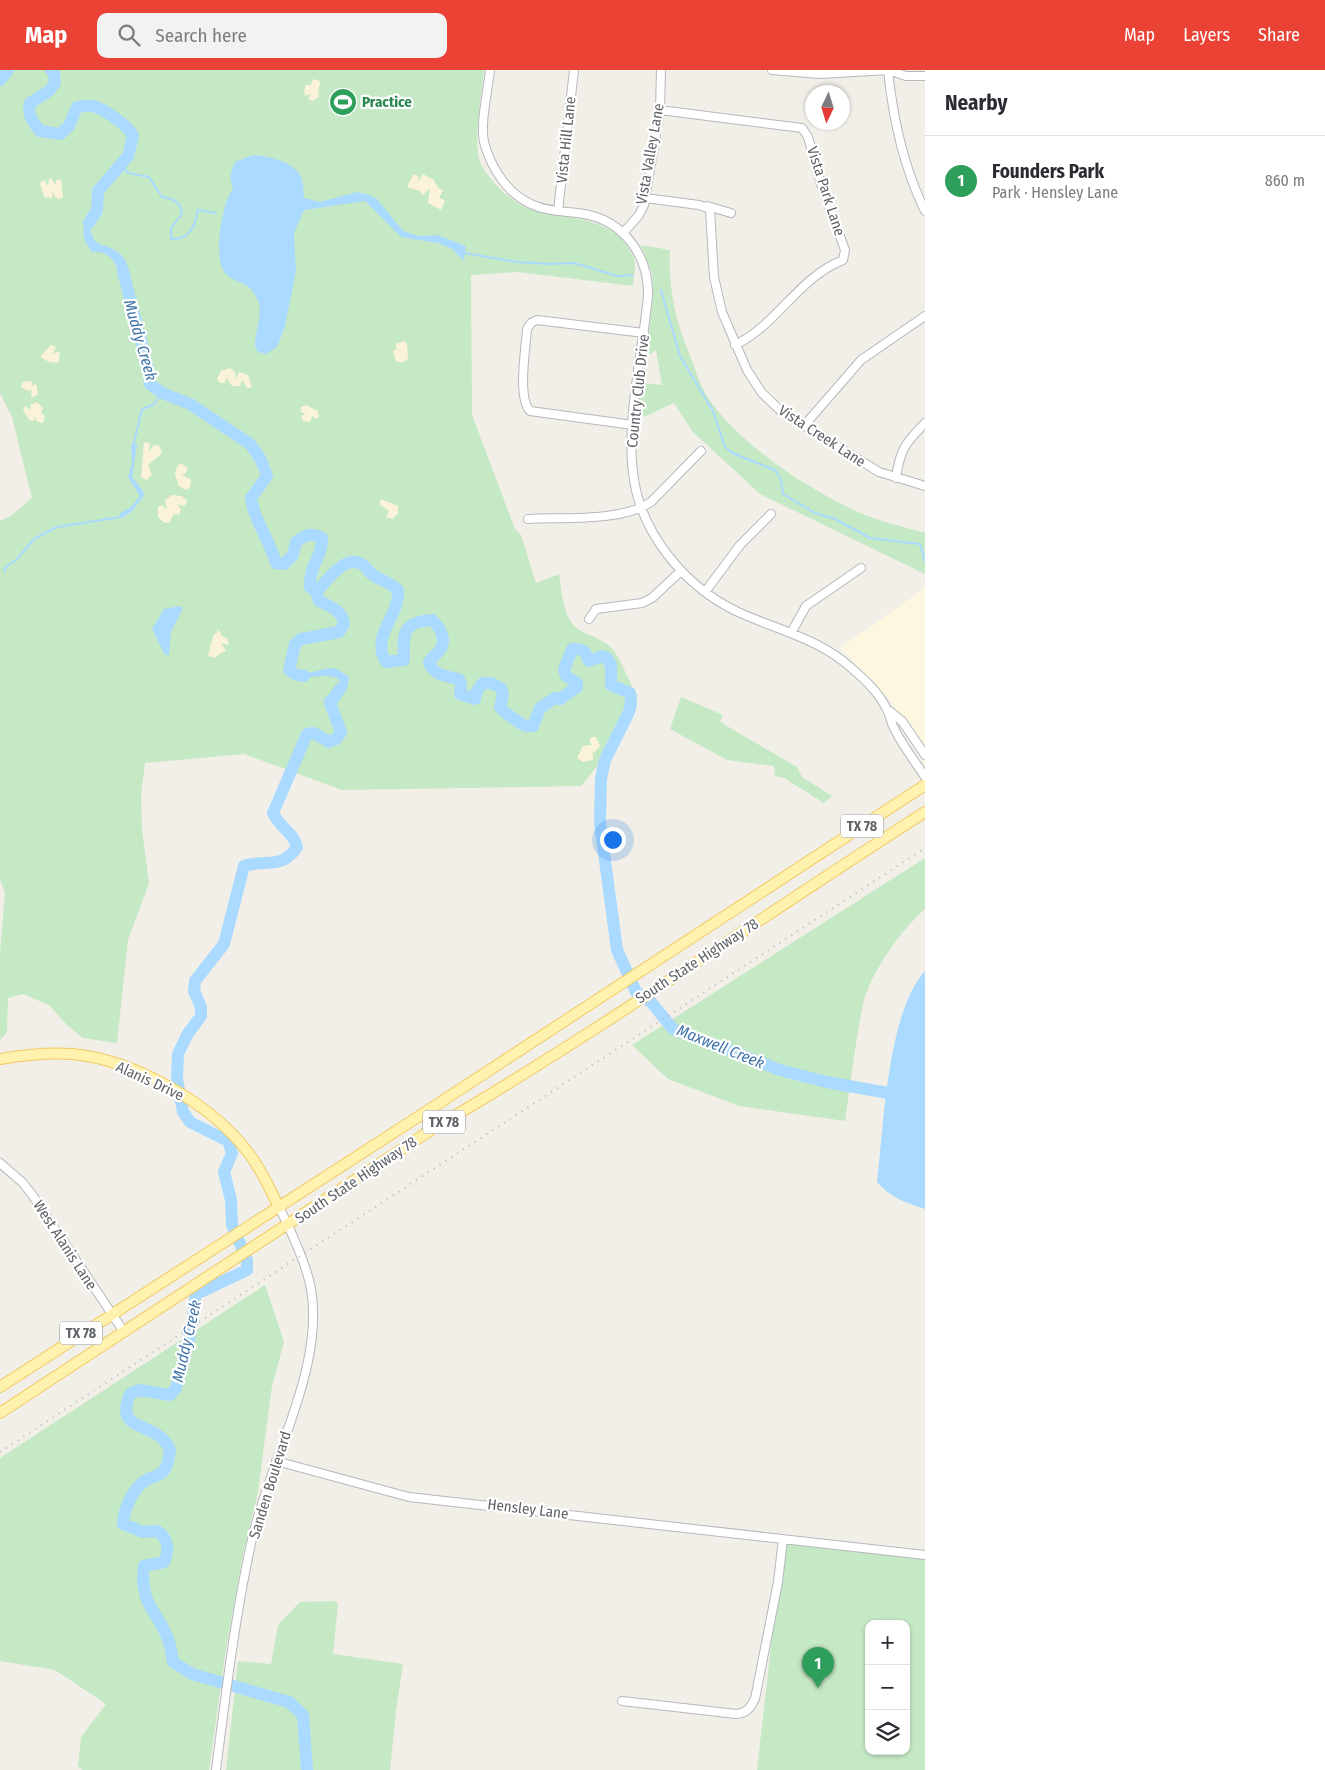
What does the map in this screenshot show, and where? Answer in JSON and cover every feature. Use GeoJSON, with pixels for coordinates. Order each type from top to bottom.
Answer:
{"type":"FeatureCollection","features":[{"type":"Feature","properties":{"kind":"main road","name":"South State Highway 78"},"geometry":{"type":"LineString","coordinates":[[0,1387],[246,1229],[925,785]]}},
{"type":"Feature","properties":{"kind":"main road","name":"South State Highway 78"},"geometry":{"type":"LineString","coordinates":[[0,1413],[434,1128],[619,1013],[925,812]]}},
{"type":"Feature","properties":{"kind":"main road","name":"Alanis Drive"},"geometry":{"type":"LineString","coordinates":[[0,1059],[72,1054],[121,1066],[186,1096],[229,1131],[247,1151],[260,1170],[279,1207]]}},
{"type":"Feature","properties":{"kind":"street","name":"Country Club Drive"},"geometry":{"type":"LineString","coordinates":[[490,70],[483,132],[484,142],[497,174],[516,195],[532,205],[599,217],[624,232],[644,263],[648,278],[631,453],[633,475],[641,507],[656,539],[681,571],[705,592],[737,611],[822,647],[845,663],[872,688],[888,710],[902,721],[925,755]]}},
{"type":"Feature","properties":{"kind":"street","name":"Vista Hill Lane"},"geometry":{"type":"LineString","coordinates":[[558,211],[574,70]]}},
{"type":"Feature","properties":{"kind":"street","name":"Vista Valley Lane"},"geometry":{"type":"LineString","coordinates":[[624,232],[639,215],[645,198],[660,110],[661,70]]}},
{"type":"Feature","properties":{"kind":"street"},"geometry":{"type":"LineString","coordinates":[[772,70],[820,74],[888,70],[906,76],[925,76]]}},
{"type":"Feature","properties":{"kind":"street"},"geometry":{"type":"LineString","coordinates":[[888,70],[891,104],[900,142],[910,176],[925,211]]}},
{"type":"Feature","properties":{"kind":"street","name":"Vista Park Lane"},"geometry":{"type":"LineString","coordinates":[[660,110],[802,128],[808,137],[820,181],[846,250],[843,260],[808,282],[758,332],[735,345]]}},
{"type":"Feature","properties":{"kind":"street"},"geometry":{"type":"LineString","coordinates":[[645,198],[731,213]]}},
{"type":"Feature","properties":{"kind":"street","name":"Vista Creek Lane"},"geometry":{"type":"LineString","coordinates":[[709,209],[716,286],[722,312],[746,370],[762,393],[782,412],[879,472],[925,486]]}},
{"type":"Feature","properties":{"kind":"street"},"geometry":{"type":"LineString","coordinates":[[806,427],[861,360],[925,316]]}},
{"type":"Feature","properties":{"kind":"street"},"geometry":{"type":"LineString","coordinates":[[633,425],[530,411],[526,404],[524,371],[527,328],[537,320],[644,333]]}},
{"type":"Feature","properties":{"kind":"street"},"geometry":{"type":"LineString","coordinates":[[896,478],[899,456],[906,442],[925,423]]}},
{"type":"Feature","properties":{"kind":"street"},"geometry":{"type":"LineString","coordinates":[[528,518],[591,516],[628,512],[641,507],[650,502],[701,451]]}},
{"type":"Feature","properties":{"kind":"street"},"geometry":{"type":"LineString","coordinates":[[705,592],[740,545],[772,514]]}},
{"type":"Feature","properties":{"kind":"street"},"geometry":{"type":"LineString","coordinates":[[791,633],[806,606],[861,568]]}},
{"type":"Feature","properties":{"kind":"street"},"geometry":{"type":"LineString","coordinates":[[589,619],[596,609],[632,605],[652,598],[681,571]]}},
{"type":"Feature","properties":{"kind":"street","name":"Country Club Drive"},"geometry":{"type":"LineString","coordinates":[[888,710],[893,726],[925,777]]}},
{"type":"Feature","properties":{"kind":"street"},"geometry":{"type":"LineString","coordinates":[[902,741],[911,735]]}},
{"type":"Feature","properties":{"kind":"street","name":"West Alanis Lane"},"geometry":{"type":"LineString","coordinates":[[0,1163],[23,1183],[33,1196],[124,1332]]}},
{"type":"Feature","properties":{"kind":"street","name":"Sanden Boulevard"},"geometry":{"type":"LineString","coordinates":[[216,1770],[238,1608],[253,1537],[305,1374],[313,1332],[310,1285],[304,1264],[279,1207]]}},
{"type":"Feature","properties":{"kind":"street","name":"Hensley Lane"},"geometry":{"type":"LineString","coordinates":[[276,1461],[409,1497],[925,1555]]}},
{"type":"Feature","properties":{"kind":"street"},"geometry":{"type":"LineString","coordinates":[[622,1701],[736,1714],[742,1714],[749,1709],[755,1699],[778,1582],[783,1539]]}},
{"type":"Feature","properties":{"kind":"shaded area"},"geometry":{"type":"Polygon","coordinates":[[[925,588],[925,764],[893,703],[840,648],[925,588]]]}},
{"type":"Feature","properties":{"kind":"green space"},"geometry":{"type":"Polygon","coordinates":[[[0,70],[484,70],[477,144],[478,155],[484,170],[507,195],[527,208],[587,221],[614,232],[625,242],[635,263],[633,286],[518,272],[471,275],[472,415],[515,529],[521,535],[536,583],[559,574],[564,606],[570,621],[581,631],[603,641],[611,647],[638,696],[624,733],[581,786],[342,790],[244,754],[145,763],[141,795],[142,830],[149,883],[128,940],[117,1043],[83,1038],[67,1025],[49,1005],[23,994],[8,998],[7,1032],[0,1040],[0,953],[5,892],[0,880],[0,521],[11,516],[32,498],[12,417],[0,393],[0,70]]]}},
{"type":"Feature","properties":{"kind":"green space"},"geometry":{"type":"Polygon","coordinates":[[[641,245],[670,250],[671,290],[684,341],[704,390],[724,419],[780,467],[823,494],[863,514],[925,533],[925,574],[760,494],[692,431],[674,403],[646,416],[634,418],[638,383],[662,385],[656,350],[651,354],[647,354],[653,294],[652,273],[641,245]]]}},
{"type":"Feature","properties":{"kind":"green space"},"geometry":{"type":"Polygon","coordinates":[[[681,697],[723,715],[720,722],[797,767],[802,777],[832,796],[824,803],[784,778],[775,776],[774,766],[727,760],[670,729],[681,697]]]}},
{"type":"Feature","properties":{"kind":"green space"},"geometry":{"type":"Polygon","coordinates":[[[925,858],[925,909],[915,918],[888,953],[873,979],[863,1004],[845,1121],[739,1106],[668,1079],[632,1045],[925,858]]]}},
{"type":"Feature","properties":{"kind":"green space"},"geometry":{"type":"Polygon","coordinates":[[[265,1285],[284,1342],[272,1386],[258,1492],[242,1559],[226,1649],[209,1770],[82,1770],[78,1766],[81,1737],[106,1704],[55,1670],[0,1661],[0,1458],[265,1285]]]}},
{"type":"Feature","properties":{"kind":"green space"},"geometry":{"type":"Polygon","coordinates":[[[783,1539],[925,1555],[925,1770],[757,1770],[783,1539]]]}},
{"type":"Feature","properties":{"kind":"green space"},"geometry":{"type":"Polygon","coordinates":[[[334,1601],[338,1604],[333,1654],[403,1664],[390,1770],[226,1770],[238,1661],[271,1664],[278,1625],[300,1602],[334,1601]]]}},
{"type":"Feature","properties":{"kind":"sand"},"geometry":{"type":"Polygon","coordinates":[[[313,79],[320,81],[319,97],[312,101],[308,99],[311,94],[305,96],[304,91],[306,85],[311,85],[313,79]]]}},
{"type":"Feature","properties":{"kind":"sand"},"geometry":{"type":"Polygon","coordinates":[[[414,174],[419,177],[418,182],[423,174],[434,180],[438,188],[443,190],[439,198],[445,200],[441,210],[428,203],[430,188],[423,195],[420,191],[407,186],[414,174]]]}},
{"type":"Feature","properties":{"kind":"sand"},"geometry":{"type":"Polygon","coordinates":[[[51,178],[56,185],[56,180],[61,180],[63,198],[58,199],[55,197],[53,191],[52,198],[44,197],[40,183],[44,180],[48,186],[49,179],[51,178]]]}},
{"type":"Feature","properties":{"kind":"sand"},"geometry":{"type":"Polygon","coordinates":[[[404,341],[407,344],[408,359],[403,362],[396,362],[393,351],[396,349],[402,352],[396,348],[396,344],[404,341]]]}},
{"type":"Feature","properties":{"kind":"sand"},"geometry":{"type":"Polygon","coordinates":[[[51,345],[56,347],[53,354],[59,351],[58,363],[49,362],[40,357],[51,345]]]}},
{"type":"Feature","properties":{"kind":"sand"},"geometry":{"type":"Polygon","coordinates":[[[230,368],[235,372],[236,380],[239,372],[248,375],[252,387],[247,388],[242,380],[240,386],[232,386],[226,377],[225,383],[220,383],[217,379],[221,371],[230,368]]]}},
{"type":"Feature","properties":{"kind":"sand"},"geometry":{"type":"Polygon","coordinates":[[[31,381],[33,383],[31,386],[36,384],[38,394],[34,397],[31,396],[32,390],[28,391],[21,387],[23,382],[31,381]]]}},
{"type":"Feature","properties":{"kind":"sand"},"geometry":{"type":"Polygon","coordinates":[[[37,402],[43,408],[41,413],[45,416],[43,423],[36,421],[35,415],[34,421],[29,420],[23,410],[25,406],[31,410],[30,405],[37,402]]]}},
{"type":"Feature","properties":{"kind":"sand"},"geometry":{"type":"Polygon","coordinates":[[[306,405],[318,411],[319,417],[317,419],[312,416],[310,422],[303,421],[301,416],[306,414],[301,412],[301,407],[306,405]]]}},
{"type":"Feature","properties":{"kind":"sand"},"geometry":{"type":"Polygon","coordinates":[[[144,442],[150,443],[149,452],[156,445],[160,446],[162,453],[148,465],[152,475],[146,480],[141,477],[144,442]]]}},
{"type":"Feature","properties":{"kind":"sand"},"geometry":{"type":"Polygon","coordinates":[[[179,464],[188,468],[185,474],[181,475],[191,479],[190,487],[187,490],[179,486],[176,477],[175,473],[179,464]]]}},
{"type":"Feature","properties":{"kind":"sand"},"geometry":{"type":"Polygon","coordinates":[[[172,495],[182,496],[187,501],[184,506],[177,504],[181,509],[179,515],[174,514],[169,523],[165,523],[158,517],[158,507],[162,505],[167,510],[165,500],[172,495]]]}},
{"type":"Feature","properties":{"kind":"sand"},"geometry":{"type":"Polygon","coordinates":[[[381,499],[398,506],[398,514],[392,519],[386,517],[389,511],[379,504],[381,499]]]}},
{"type":"Feature","properties":{"kind":"sand"},"geometry":{"type":"Polygon","coordinates":[[[219,630],[222,636],[228,639],[229,645],[221,643],[226,651],[215,658],[208,656],[213,636],[219,630]]]}},
{"type":"Feature","properties":{"kind":"sand"},"geometry":{"type":"Polygon","coordinates":[[[592,737],[596,737],[600,746],[594,753],[588,753],[593,754],[593,760],[583,762],[577,758],[583,746],[592,745],[589,740],[592,737]]]}},
{"type":"Feature","properties":{"kind":"water"},"geometry":{"type":"Polygon","coordinates":[[[253,155],[279,160],[296,170],[302,180],[304,198],[320,202],[357,192],[377,199],[403,231],[418,236],[437,235],[466,246],[464,261],[452,249],[438,243],[401,237],[365,201],[304,210],[294,233],[296,271],[285,326],[277,347],[266,354],[258,352],[255,340],[260,312],[258,301],[252,290],[226,274],[222,267],[219,245],[225,206],[233,189],[230,176],[235,162],[253,155]]]}},
{"type":"Feature","properties":{"kind":"water"},"geometry":{"type":"Polygon","coordinates":[[[93,205],[100,214],[90,226],[94,239],[97,243],[113,249],[125,259],[132,285],[122,286],[117,267],[111,258],[100,252],[92,252],[87,245],[83,234],[93,205]]]}},
{"type":"Feature","properties":{"kind":"water"},"geometry":{"type":"Polygon","coordinates":[[[131,444],[137,445],[132,477],[143,491],[144,496],[131,512],[122,518],[119,514],[131,507],[140,496],[128,477],[132,463],[131,444]]]}},
{"type":"Feature","properties":{"kind":"water"},"geometry":{"type":"Polygon","coordinates":[[[179,606],[183,608],[171,632],[169,655],[165,655],[152,629],[164,609],[179,606]]]}},
{"type":"Feature","properties":{"kind":"water"},"geometry":{"type":"Polygon","coordinates":[[[328,668],[337,669],[349,677],[348,686],[334,704],[323,700],[340,684],[339,679],[328,676],[294,678],[287,676],[289,670],[309,673],[328,668]]]}},
{"type":"Feature","properties":{"kind":"water"},"geometry":{"type":"Polygon","coordinates":[[[925,971],[925,1209],[899,1199],[887,1192],[877,1182],[885,1101],[895,1041],[902,1014],[912,990],[925,971]]]}},
{"type":"Feature","properties":{"kind":"waterway","name":"Muddy Creek"},"geometry":{"type":"LineString","coordinates":[[0,80],[8,70]]}},
{"type":"Feature","properties":{"kind":"waterway","name":"Muddy Creek"},"geometry":{"type":"LineString","coordinates":[[51,70],[54,73],[55,83],[49,91],[30,103],[29,107],[30,115],[40,131],[60,134],[69,126],[77,107],[93,106],[116,118],[133,136],[128,156],[98,191],[97,210],[89,223]]}},
{"type":"Feature","properties":{"kind":"waterway"},"geometry":{"type":"LineString","coordinates":[[121,165],[128,173],[149,177],[162,197],[174,200],[178,204],[182,214],[171,228],[171,239],[183,237],[190,231],[198,210],[216,213]]}},
{"type":"Feature","properties":{"kind":"waterway"},"geometry":{"type":"LineString","coordinates":[[464,253],[517,262],[574,263],[617,276],[633,275]]}},
{"type":"Feature","properties":{"kind":"waterway","name":"Muddy Creek"},"geometry":{"type":"LineString","coordinates":[[123,271],[149,373],[150,384],[162,393],[190,404],[250,444],[261,460],[267,476],[251,498],[255,515],[276,563],[284,564],[293,555],[296,542],[303,538],[309,535],[322,538],[322,544],[310,579],[310,587],[316,592],[319,601],[332,607],[341,615],[344,624],[339,632],[301,639],[295,644],[289,670],[297,675],[304,676]]}},
{"type":"Feature","properties":{"kind":"waterway"},"geometry":{"type":"LineString","coordinates":[[661,290],[680,356],[713,411],[725,447],[732,453],[775,470],[781,479],[783,494],[815,513],[835,519],[870,538],[920,544],[925,561]]}},
{"type":"Feature","properties":{"kind":"waterway"},"geometry":{"type":"LineString","coordinates":[[133,447],[142,409],[153,405],[162,393]]}},
{"type":"Feature","properties":{"kind":"waterway"},"geometry":{"type":"LineString","coordinates":[[4,572],[6,567],[16,560],[34,539],[57,527],[121,517]]}},
{"type":"Feature","properties":{"kind":"waterway","name":"Maxwell Creek"},"geometry":{"type":"LineString","coordinates":[[316,592],[343,565],[350,562],[357,562],[363,565],[374,576],[398,590],[395,609],[381,643],[382,653],[386,662],[404,660],[406,631],[415,623],[432,620],[438,626],[443,642],[440,650],[429,662],[431,667],[441,675],[459,679],[461,684],[460,694],[475,699],[477,691],[483,683],[491,683],[501,688],[503,694],[500,707],[512,718],[526,726],[533,726],[540,708],[555,698],[560,699],[577,687],[577,683],[566,676],[564,670],[572,649],[579,649],[585,652],[589,661],[602,656],[607,658],[611,665],[611,685],[630,693],[631,704],[629,712],[605,760],[601,779],[600,823],[617,950],[636,992],[651,1002],[673,1029],[780,1070],[826,1082],[888,1093],[925,1084]]}},
{"type":"Feature","properties":{"kind":"waterway","name":"Muddy Creek"},"geometry":{"type":"LineString","coordinates":[[307,1770],[303,1715],[289,1702],[192,1674],[173,1662],[170,1644],[165,1631],[147,1600],[143,1580],[144,1566],[164,1562],[167,1554],[166,1541],[157,1531],[143,1532],[123,1524],[125,1511],[130,1499],[138,1487],[165,1469],[170,1450],[164,1440],[156,1434],[132,1422],[127,1416],[126,1407],[130,1394],[139,1390],[170,1395],[176,1388],[191,1331],[196,1294],[247,1270],[247,1260],[232,1225],[231,1200],[224,1172],[232,1153],[228,1141],[190,1122],[183,1112],[177,1079],[178,1054],[187,1035],[201,1016],[201,1007],[194,991],[195,981],[224,944],[244,866],[285,859],[297,847],[293,838],[279,823],[273,813],[307,734],[314,733],[329,742],[336,739],[341,732],[330,703],[340,689]]}},
{"type":"Feature","properties":{"kind":"railway"},"geometry":{"type":"LineString","coordinates":[[0,1452],[925,848]]}},
{"type":"Feature","properties":{"kind":"place","name":"Practice"},"geometry":{"type":"Point","coordinates":[343,102]}},
{"type":"Feature","properties":{"kind":"place","name":"Founders Park"},"geometry":{"type":"Point","coordinates":[818,1688]}}]}
